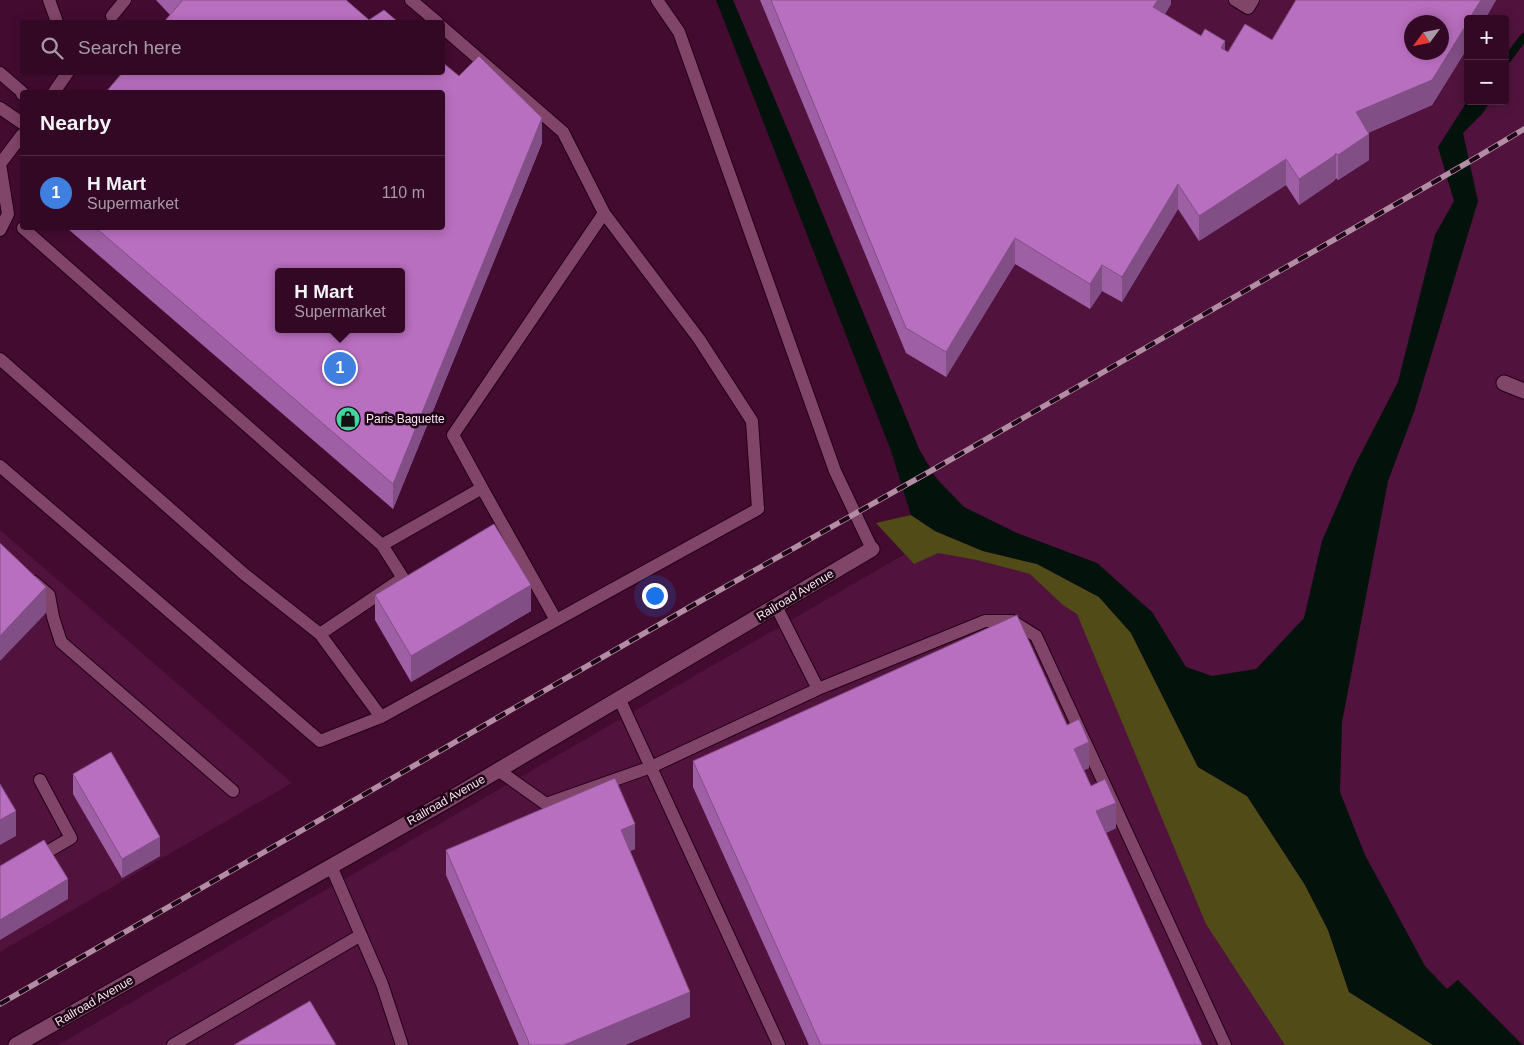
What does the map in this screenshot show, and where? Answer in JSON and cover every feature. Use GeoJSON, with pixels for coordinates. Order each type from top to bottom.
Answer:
{"type":"FeatureCollection","features":[{"type":"Feature","properties":{"kind":"street"},"geometry":{"type":"LineString","coordinates":[[1504,383],[1524,391]]}},
{"type":"Feature","properties":{"kind":"street","name":"Railroad Avenue"},"geometry":{"type":"LineString","coordinates":[[16,1045],[498,770],[872,549]]}},
{"type":"Feature","properties":{"kind":"lane"},"geometry":{"type":"LineString","coordinates":[[49,0],[56,20]]}},
{"type":"Feature","properties":{"kind":"lane"},"geometry":{"type":"LineString","coordinates":[[112,16],[125,0]]}},
{"type":"Feature","properties":{"kind":"lane"},"geometry":{"type":"LineString","coordinates":[[411,0],[435,20]]}},
{"type":"Feature","properties":{"kind":"lane"},"geometry":{"type":"LineString","coordinates":[[656,0],[678,32],[835,471],[872,549]]}},
{"type":"Feature","properties":{"kind":"lane"},"geometry":{"type":"LineString","coordinates":[[1235,0],[1248,8],[1254,0]]}},
{"type":"Feature","properties":{"kind":"lane"},"geometry":{"type":"LineString","coordinates":[[0,466],[320,741],[380,717],[758,509],[752,421],[699,339],[604,213],[563,132],[445,30]]}},
{"type":"Feature","properties":{"kind":"lane"},"geometry":{"type":"LineString","coordinates":[[0,73],[20,90]]}},
{"type":"Feature","properties":{"kind":"lane"},"geometry":{"type":"LineString","coordinates":[[55,90],[66,75]]}},
{"type":"Feature","properties":{"kind":"lane"},"geometry":{"type":"LineString","coordinates":[[0,108],[20,122]]}},
{"type":"Feature","properties":{"kind":"lane"},"geometry":{"type":"LineString","coordinates":[[0,230],[8,214],[0,164],[20,138]]}},
{"type":"Feature","properties":{"kind":"lane"},"geometry":{"type":"LineString","coordinates":[[556,620],[453,435],[604,213]]}},
{"type":"Feature","properties":{"kind":"lane"},"geometry":{"type":"LineString","coordinates":[[8,214],[20,224]]}},
{"type":"Feature","properties":{"kind":"lane"},"geometry":{"type":"LineString","coordinates":[[26,230],[382,545],[403,578],[320,634]]}},
{"type":"Feature","properties":{"kind":"lane"},"geometry":{"type":"LineString","coordinates":[[0,359],[244,574],[320,634],[380,717]]}},
{"type":"Feature","properties":{"kind":"lane"},"geometry":{"type":"LineString","coordinates":[[382,545],[482,488]]}},
{"type":"Feature","properties":{"kind":"lane"},"geometry":{"type":"LineString","coordinates":[[28,577],[49,595],[53,617],[61,642],[233,791]]}},
{"type":"Feature","properties":{"kind":"lane"},"geometry":{"type":"LineString","coordinates":[[776,606],[818,689]]}},
{"type":"Feature","properties":{"kind":"lane"},"geometry":{"type":"LineString","coordinates":[[498,770],[546,804],[651,767],[818,689],[985,621],[1012,621],[1036,636],[1225,1045]]}},
{"type":"Feature","properties":{"kind":"lane"},"geometry":{"type":"LineString","coordinates":[[619,698],[779,1045]]}},
{"type":"Feature","properties":{"kind":"lane"},"geometry":{"type":"LineString","coordinates":[[24,865],[71,838],[40,780]]}},
{"type":"Feature","properties":{"kind":"lane"},"geometry":{"type":"LineString","coordinates":[[332,866],[382,984],[402,1045]]}},
{"type":"Feature","properties":{"kind":"lane"},"geometry":{"type":"LineString","coordinates":[[174,1045],[361,935]]}},
{"type":"Feature","properties":{"kind":"shaded area"},"geometry":{"type":"Polygon","coordinates":[[[716,0],[733,0],[919,449],[935,477],[964,507],[1017,533],[1097,563],[1152,612],[1186,667],[1212,676],[1256,669],[1304,618],[1322,541],[1354,467],[1398,382],[1435,235],[1454,201],[1438,147],[1465,105],[1488,105],[1463,133],[1478,201],[1414,412],[1388,481],[1342,722],[1340,792],[1365,855],[1425,966],[1447,989],[1458,980],[1522,1045],[1433,1045],[1349,992],[1328,930],[1305,885],[1247,796],[1198,767],[1131,633],[1099,597],[1037,564],[983,551],[935,531],[911,515],[891,451],[716,0]]]}},
{"type":"Feature","properties":{"kind":"shaded area"},"geometry":{"type":"Polygon","coordinates":[[[733,0],[1524,0],[1524,1045],[1458,980],[1403,1026],[1371,1006],[1349,1045],[58,1045],[924,543],[982,550],[919,449],[733,0]]]}},
{"type":"Feature","properties":{"kind":"shaded area"},"geometry":{"type":"Polygon","coordinates":[[[911,515],[935,531],[983,551],[1037,564],[1099,597],[1131,633],[1198,767],[1247,796],[1305,885],[1328,930],[1349,992],[1433,1045],[1285,1045],[1206,924],[1077,614],[1063,605],[1030,574],[977,560],[938,553],[914,564],[876,523],[911,515]]]}},
{"type":"Feature","properties":{"kind":"shaded area"},"geometry":{"type":"Polygon","coordinates":[[[0,530],[292,783],[0,952],[0,530]]]}},
{"type":"Feature","properties":{"kind":"building"},"geometry":{"type":"Polygon","coordinates":[[[346,0],[369,20],[166,20],[182,1],[346,0]]]}},
{"type":"Feature","properties":{"kind":"building"},"geometry":{"type":"Polygon","coordinates":[[[771,0],[1158,0],[1153,7],[1201,36],[1205,29],[1225,41],[1221,48],[1228,52],[1245,24],[1272,40],[1296,0],[1481,0],[1472,15],[1464,15],[1464,28],[1449,53],[1449,15],[1404,15],[1404,60],[1444,60],[1432,80],[1356,112],[1369,134],[1338,155],[1336,153],[1299,179],[1286,159],[1199,216],[1178,184],[1122,277],[1102,265],[1090,284],[1015,238],[946,352],[906,328],[771,0]]]}},
{"type":"Feature","properties":{"kind":"building"},"geometry":{"type":"Polygon","coordinates":[[[384,10],[396,20],[369,20],[384,10]]]}},
{"type":"Feature","properties":{"kind":"building"},"geometry":{"type":"Polygon","coordinates":[[[479,56],[542,118],[393,484],[98,230],[445,230],[445,90],[108,90],[120,75],[445,75],[445,64],[459,76],[479,56]]]}},
{"type":"Feature","properties":{"kind":"building"},"geometry":{"type":"Polygon","coordinates":[[[494,524],[531,585],[411,656],[375,595],[494,524]]]}},
{"type":"Feature","properties":{"kind":"building"},"geometry":{"type":"Polygon","coordinates":[[[0,543],[46,587],[0,636],[0,543]]]}},
{"type":"Feature","properties":{"kind":"building"},"geometry":{"type":"Polygon","coordinates":[[[1017,615],[1067,725],[1079,719],[1089,742],[1074,749],[1091,786],[1105,779],[1116,803],[1096,811],[1202,1045],[821,1045],[693,761],[1017,615]]]}},
{"type":"Feature","properties":{"kind":"building"},"geometry":{"type":"Polygon","coordinates":[[[111,752],[160,837],[122,859],[73,774],[111,752]]]}},
{"type":"Feature","properties":{"kind":"building"},"geometry":{"type":"Polygon","coordinates":[[[615,778],[635,824],[621,830],[690,992],[564,1045],[530,1045],[446,850],[615,778]]]}},
{"type":"Feature","properties":{"kind":"building"},"geometry":{"type":"Polygon","coordinates":[[[0,784],[16,811],[0,820],[0,784]]]}},
{"type":"Feature","properties":{"kind":"building"},"geometry":{"type":"Polygon","coordinates":[[[44,840],[68,879],[0,920],[0,866],[44,840]]]}},
{"type":"Feature","properties":{"kind":"building"},"geometry":{"type":"Polygon","coordinates":[[[310,1001],[336,1045],[234,1045],[310,1001]]]}},
{"type":"Feature","properties":{"kind":"waterway"},"geometry":{"type":"LineString","coordinates":[[1507,60],[1524,37]]}},
{"type":"Feature","properties":{"kind":"railway"},"geometry":{"type":"LineString","coordinates":[[0,1004],[1524,129]]}},
{"type":"Feature","properties":{"kind":"place","name":"H Mart"},"geometry":{"type":"Point","coordinates":[340,368]}},
{"type":"Feature","properties":{"kind":"place","name":"Paris Baguette"},"geometry":{"type":"Point","coordinates":[348,419]}}]}
